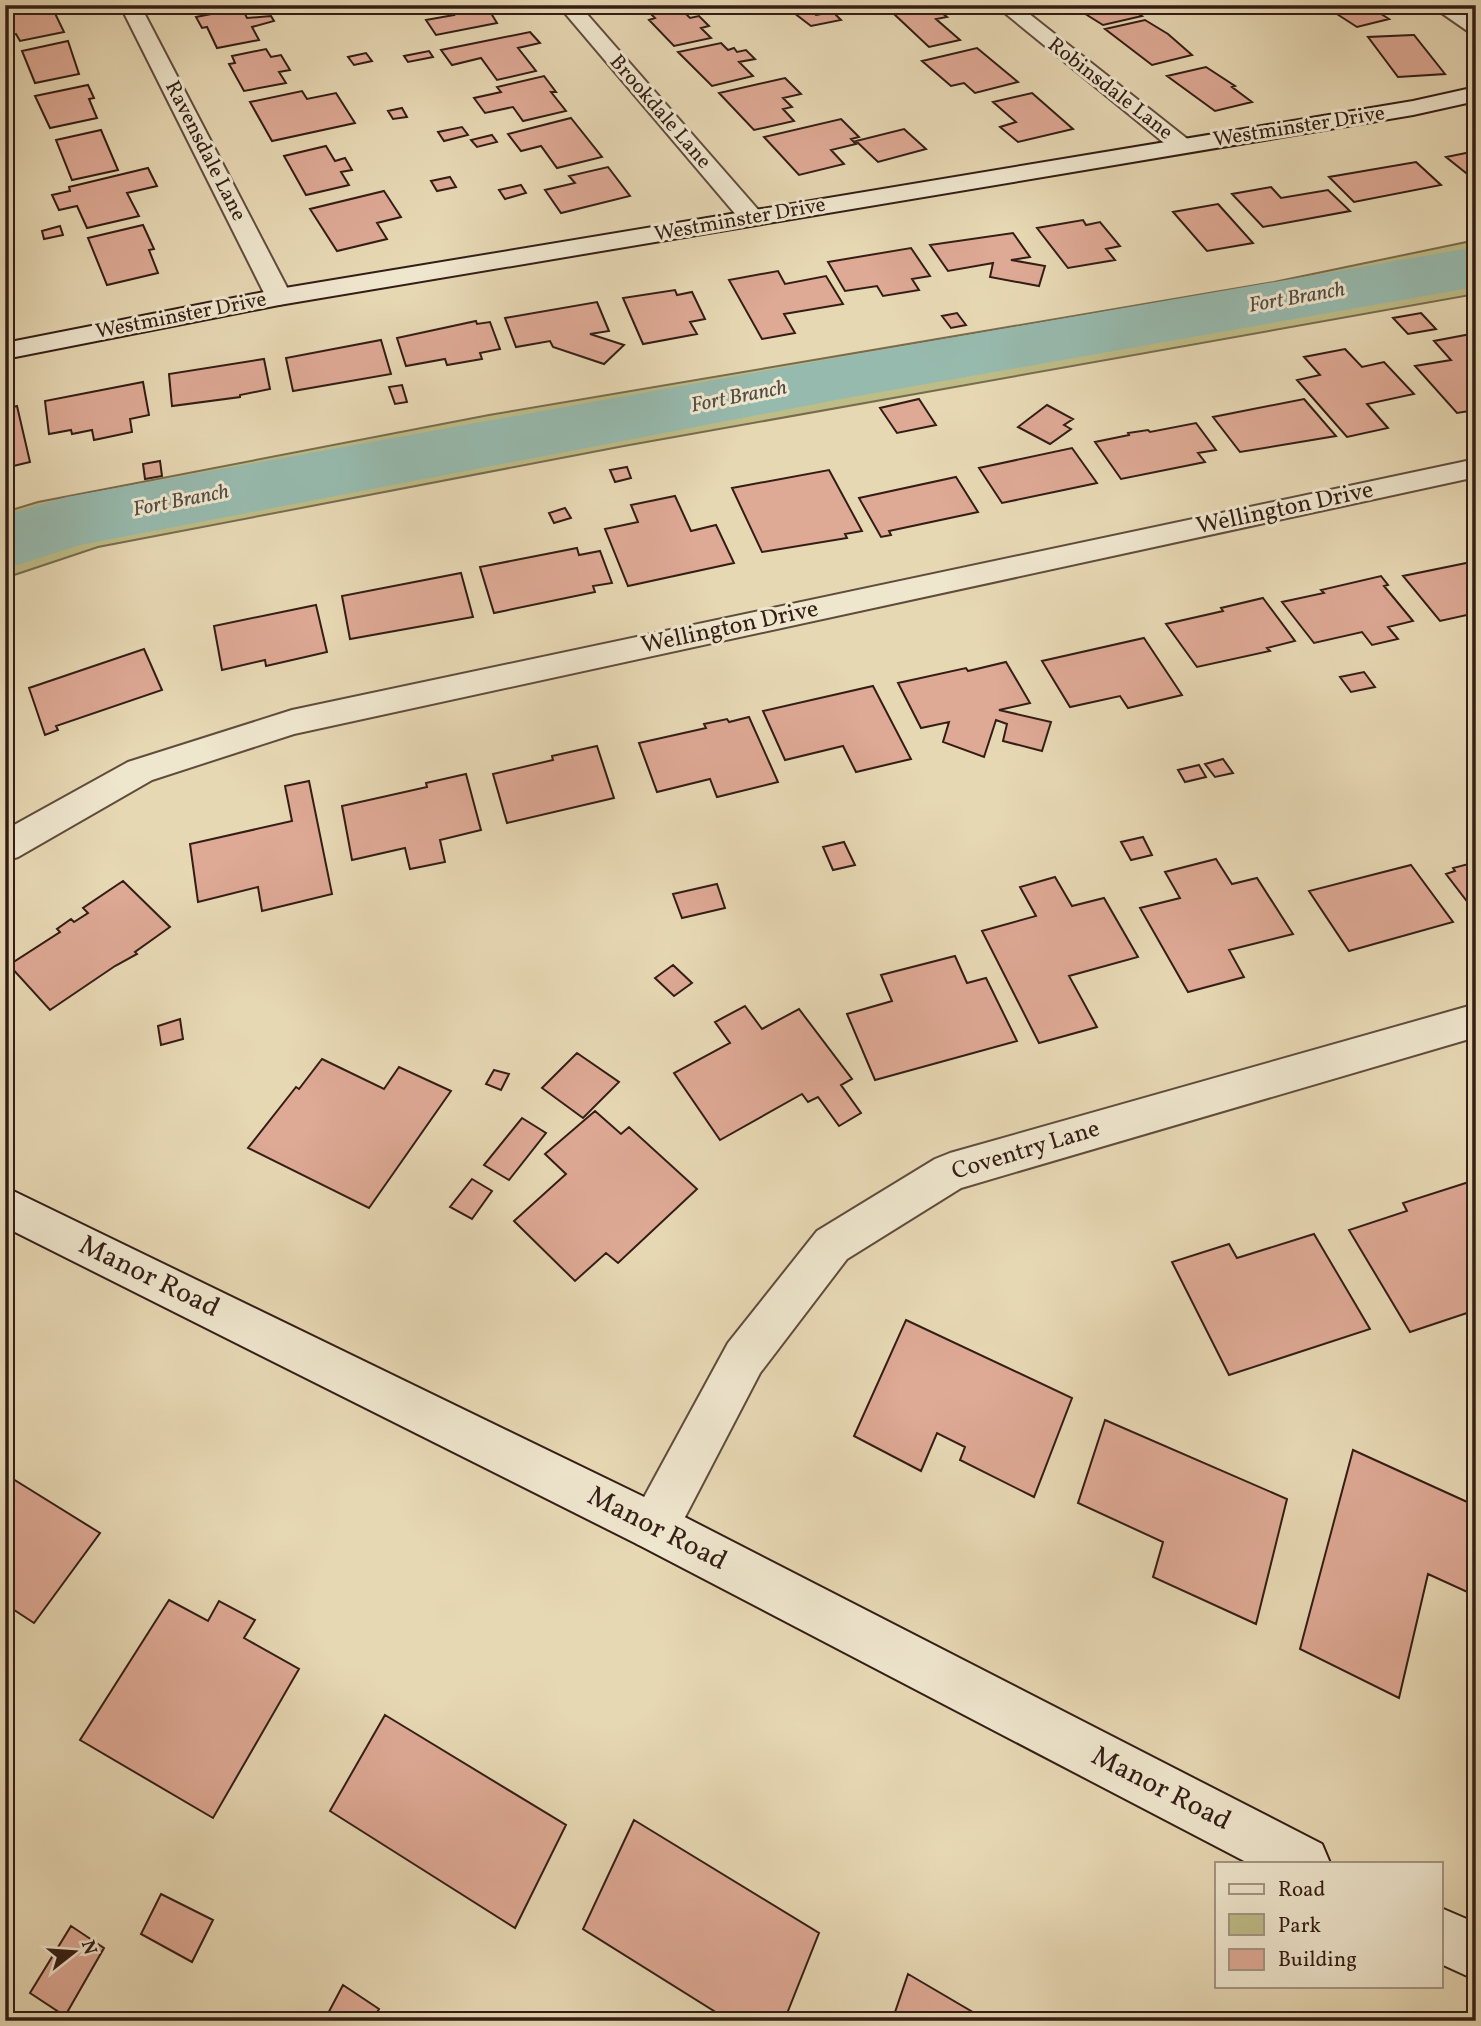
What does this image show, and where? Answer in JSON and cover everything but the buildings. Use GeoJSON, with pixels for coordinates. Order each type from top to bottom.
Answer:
{"type":"FeatureCollection","features":[{"type":"Feature","properties":{"kind":"street","name":"Ravensdale Lane"},"geometry":{"type":"LineString","coordinates":[[130,5],[279,298]]}},
{"type":"Feature","properties":{"kind":"street","name":"Brookdale Lane"},"geometry":{"type":"LineString","coordinates":[[568,5],[752,218]]}},
{"type":"Feature","properties":{"kind":"street","name":"Robinsdale Lane"},"geometry":{"type":"LineString","coordinates":[[1005,5],[1182,146]]}},
{"type":"Feature","properties":{"kind":"street"},"geometry":{"type":"LineString","coordinates":[[1440,5],[1476,28]]}},
{"type":"Feature","properties":{"kind":"street","name":"Westminster Drive"},"geometry":{"type":"LineString","coordinates":[[5,351],[279,298],[1413,108],[1476,94]]}},
{"type":"Feature","properties":{"kind":"street","name":"Wellington Drive"},"geometry":{"type":"LineString","coordinates":[[5,847],[140,771],[292,722],[1476,468]]}},
{"type":"Feature","properties":{"kind":"street","name":"Coventry Lane"},"geometry":{"type":"LineString","coordinates":[[654,1527],[744,1357],[832,1245],[950,1172],[1476,1020]]}},
{"type":"Feature","properties":{"kind":"street","name":"Manor Road"},"geometry":{"type":"LineString","coordinates":[[5,1206],[654,1527],[1301,1862]]}},
{"type":"Feature","properties":{"kind":"street"},"geometry":{"type":"LineString","coordinates":[[1442,1936],[1476,1953]]}},
{"type":"Feature","properties":{"kind":"green space"},"geometry":{"type":"Polygon","coordinates":[[[1476,240],[1476,294],[624,446],[98,547],[5,578],[5,512],[38,502],[489,415],[1274,282],[1476,240]]]}},
{"type":"Feature","properties":{"kind":"waterway","name":"Fort Branch"},"geometry":{"type":"LineString","coordinates":[[5,543],[67,522],[841,378],[1476,267]]}}]}
